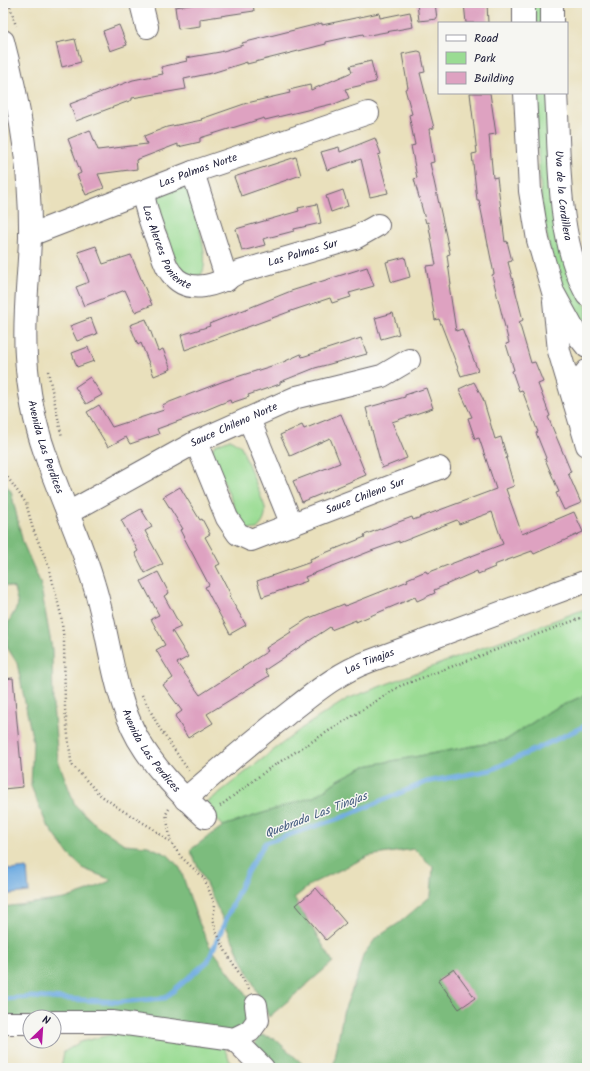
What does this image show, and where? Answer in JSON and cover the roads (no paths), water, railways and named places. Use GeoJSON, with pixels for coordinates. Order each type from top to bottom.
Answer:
{"type":"FeatureCollection","features":[{"type":"Feature","properties":{"kind":"street"},"geometry":{"type":"LineString","coordinates":[[141,3],[147,27]]}},
{"type":"Feature","properties":{"kind":"street"},"geometry":{"type":"LineString","coordinates":[[524,3],[524,22]]}},
{"type":"Feature","properties":{"kind":"street"},"geometry":{"type":"LineString","coordinates":[[552,3],[552,22]]}},
{"type":"Feature","properties":{"kind":"street","name":"Avenida Las Perdices"},"geometry":{"type":"LineString","coordinates":[[10,37],[28,181],[30,235],[25,330],[28,381],[38,430],[45,453],[94,585],[116,684],[129,721],[150,757],[214,811]]}},
{"type":"Feature","properties":{"kind":"street"},"geometry":{"type":"LineString","coordinates":[[525,94],[530,191],[538,240],[553,292],[559,351],[587,445]]}},
{"type":"Feature","properties":{"kind":"street","name":"Uva de la Cordillera"},"geometry":{"type":"LineString","coordinates":[[556,94],[564,213],[574,264],[587,295]]}},
{"type":"Feature","properties":{"kind":"street","name":"Las Palmas Norte"},"geometry":{"type":"LineString","coordinates":[[30,235],[143,193],[193,172],[368,113]]}},
{"type":"Feature","properties":{"kind":"street"},"geometry":{"type":"LineString","coordinates":[[193,172],[227,280]]}},
{"type":"Feature","properties":{"kind":"street","name":"Los Alerces Poniente"},"geometry":{"type":"LineString","coordinates":[[143,193],[147,215],[171,274],[185,286],[201,287],[227,280]]}},
{"type":"Feature","properties":{"kind":"street","name":"Las Palmas Sur"},"geometry":{"type":"LineString","coordinates":[[227,280],[239,272],[355,238],[378,225]]}},
{"type":"Feature","properties":{"kind":"street"},"geometry":{"type":"LineString","coordinates":[[553,292],[575,332],[587,347]]}},
{"type":"Feature","properties":{"kind":"street","name":"Sauce Chileno Norte"},"geometry":{"type":"LineString","coordinates":[[68,513],[196,442],[296,398],[382,376],[409,360]]}},
{"type":"Feature","properties":{"kind":"street"},"geometry":{"type":"LineString","coordinates":[[575,405],[576,385],[587,371]]}},
{"type":"Feature","properties":{"kind":"street"},"geometry":{"type":"LineString","coordinates":[[249,419],[292,525]]}},
{"type":"Feature","properties":{"kind":"street","name":"Sauce Chileno Sur"},"geometry":{"type":"LineString","coordinates":[[196,442],[227,518],[238,534],[251,540],[439,468]]}},
{"type":"Feature","properties":{"kind":"street","name":"Las Tinajas"},"geometry":{"type":"LineString","coordinates":[[193,792],[244,748],[341,673],[587,581]]}},
{"type":"Feature","properties":{"kind":"street"},"geometry":{"type":"LineString","coordinates":[[62,1022],[112,1022],[234,1039],[250,1031],[258,1020],[256,1005]]}},
{"type":"Feature","properties":{"kind":"street"},"geometry":{"type":"LineString","coordinates":[[3,1023],[22,1022]]}},
{"type":"Feature","properties":{"kind":"street"},"geometry":{"type":"LineString","coordinates":[[234,1039],[263,1068]]}},
{"type":"Feature","properties":{"kind":"water"},"geometry":{"type":"Polygon","coordinates":[[[3,863],[10,870],[27,868],[29,892],[3,895],[3,863]]]}},
{"type":"Feature","properties":{"kind":"waterway","name":"Quebrada Las Tinajas"},"geometry":{"type":"LineString","coordinates":[[3,999],[31,997],[120,1002],[165,998],[208,961],[246,874],[265,843],[343,817],[426,782],[491,770],[587,725]]}}]}
